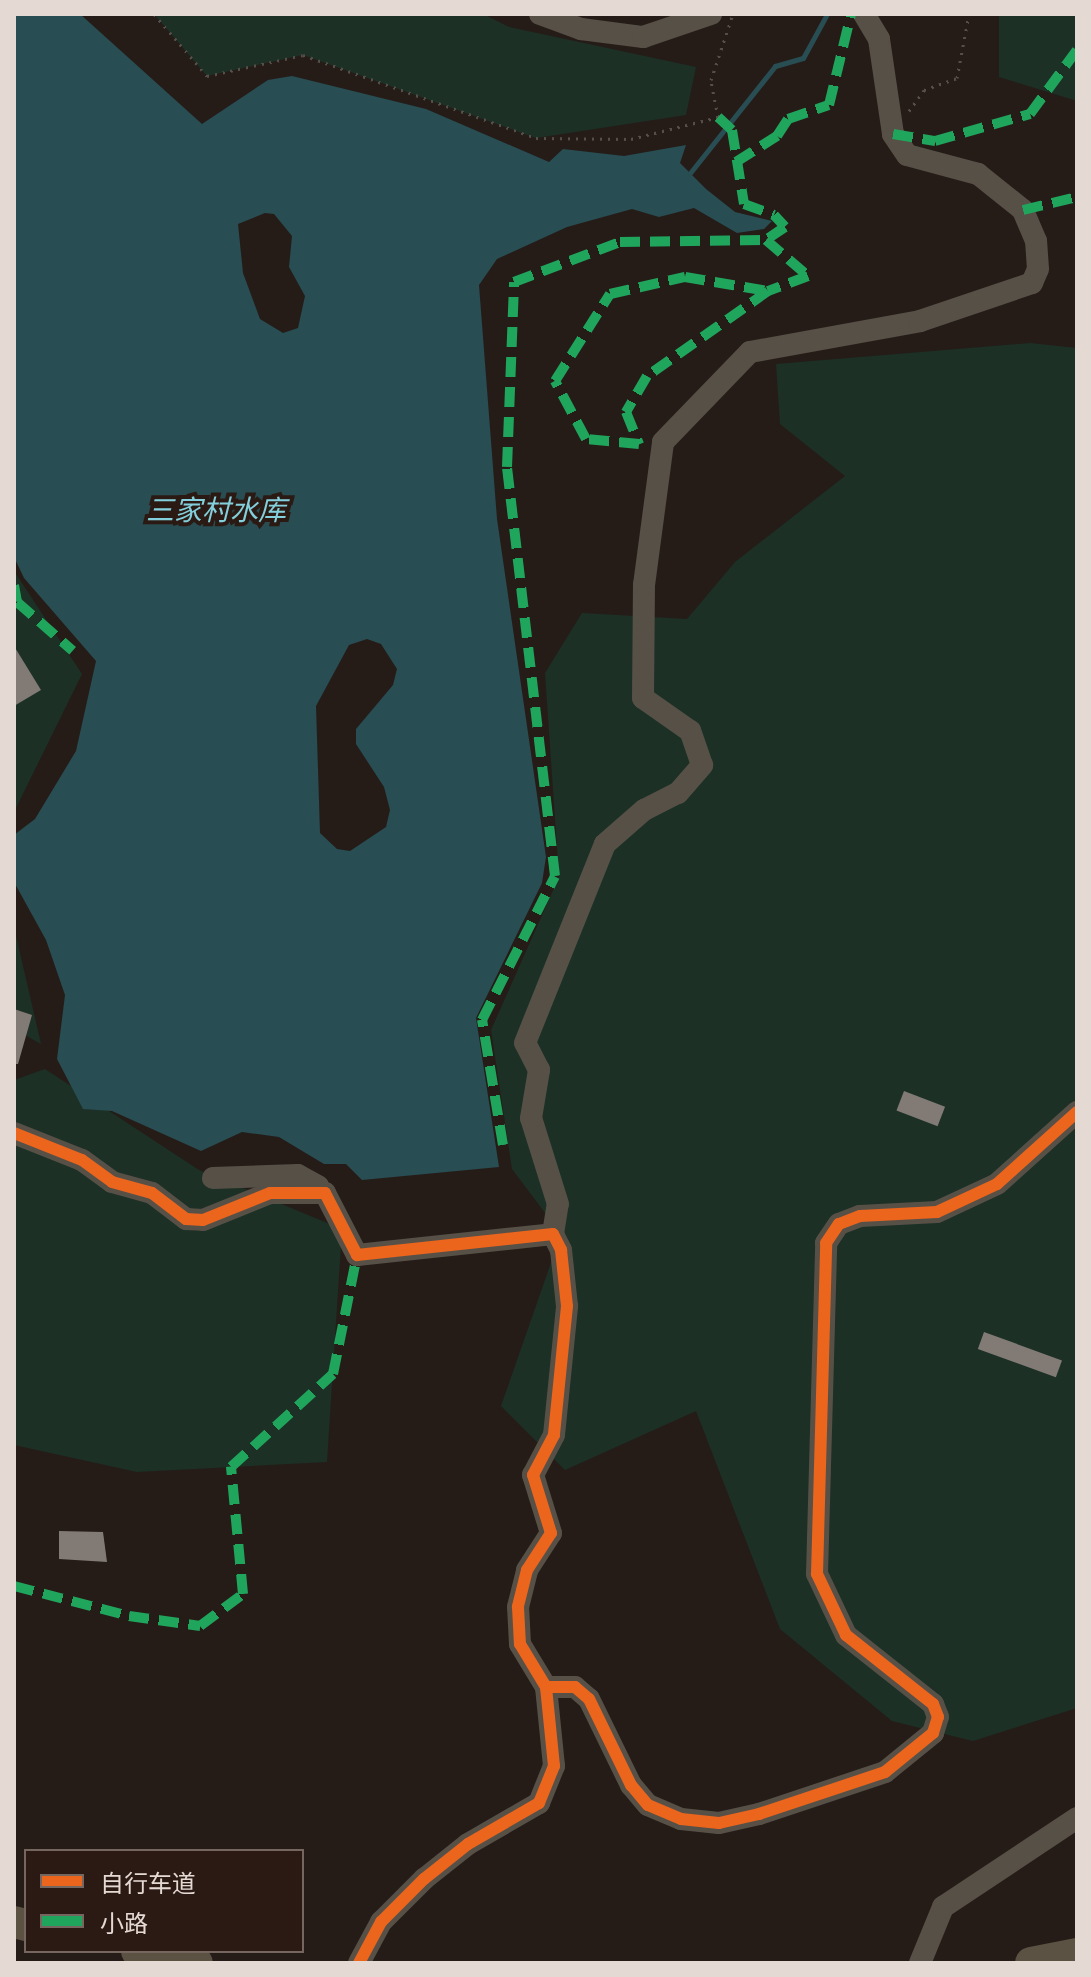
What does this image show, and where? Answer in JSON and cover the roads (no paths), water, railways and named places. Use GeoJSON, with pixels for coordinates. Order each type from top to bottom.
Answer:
{"type":"FeatureCollection","features":[{"type":"Feature","properties":{"kind":"highway"},"geometry":{"type":"LineString","coordinates":[[147,1953],[197,1963]]}},
{"type":"Feature","properties":{"kind":"highway"},"geometry":{"type":"LineString","coordinates":[[1031,1963],[1077,1954]]}},
{"type":"Feature","properties":{"kind":"street"},"geometry":{"type":"LineString","coordinates":[[540,14],[581,29],[643,37],[711,14]]}},
{"type":"Feature","properties":{"kind":"street"},"geometry":{"type":"LineString","coordinates":[[359,1963],[381,1922],[424,1879],[468,1844],[539,1803],[554,1766],[546,1687],[520,1644],[518,1607],[527,1570],[551,1533],[533,1475],[554,1435],[567,1306],[561,1250],[553,1234],[558,1204],[531,1118],[539,1070],[525,1043],[605,844],[644,810],[678,793],[702,765],[690,731],[643,698],[644,585],[663,442],[750,352],[920,321],[1032,283],[1038,269],[1036,241],[1023,210],[978,174],[907,155],[893,134],[879,39],[864,14]]}},
{"type":"Feature","properties":{"kind":"street"},"geometry":{"type":"LineString","coordinates":[[546,1687],[575,1687],[589,1699],[631,1785],[648,1805],[681,1819],[719,1823],[759,1814],[885,1772],[933,1733],[938,1717],[933,1704],[846,1635],[817,1574],[826,1243],[839,1224],[860,1216],[937,1212],[997,1184],[1077,1112]]}},
{"type":"Feature","properties":{"kind":"street"},"geometry":{"type":"LineString","coordinates":[[14,1133],[82,1160],[112,1182],[152,1193],[186,1219],[203,1220],[270,1193],[325,1193]]}},
{"type":"Feature","properties":{"kind":"street"},"geometry":{"type":"LineString","coordinates":[[213,1178],[298,1175],[325,1193],[357,1255],[553,1234]]}},
{"type":"Feature","properties":{"kind":"street"},"geometry":{"type":"LineString","coordinates":[[920,1963],[943,1907],[1077,1818]]}},
{"type":"Feature","properties":{"kind":"water","name":"三家村水库"},"geometry":{"type":"Polygon","coordinates":[[[14,14],[80,14],[202,124],[268,80],[292,76],[426,109],[549,162],[563,149],[624,156],[686,145],[680,163],[706,189],[735,212],[772,221],[764,229],[737,233],[694,208],[659,217],[632,209],[567,227],[497,259],[479,285],[497,519],[546,857],[542,883],[476,1018],[499,1167],[362,1180],[346,1164],[324,1164],[279,1137],[242,1132],[201,1151],[112,1111],[83,1109],[57,1059],[65,995],[46,940],[14,882],[14,835],[35,819],[76,751],[96,661],[24,578],[14,557],[14,14]],[[265,213],[238,224],[243,273],[260,319],[283,333],[298,328],[305,296],[289,267],[292,236],[274,214],[265,213]],[[367,639],[349,645],[316,706],[320,833],[337,849],[350,851],[386,827],[390,810],[384,787],[356,744],[356,729],[393,685],[397,669],[381,644],[367,639]]]}},
{"type":"Feature","properties":{"kind":"waterway"},"geometry":{"type":"LineString","coordinates":[[690,173],[775,66],[803,58],[827,14]]}}]}
